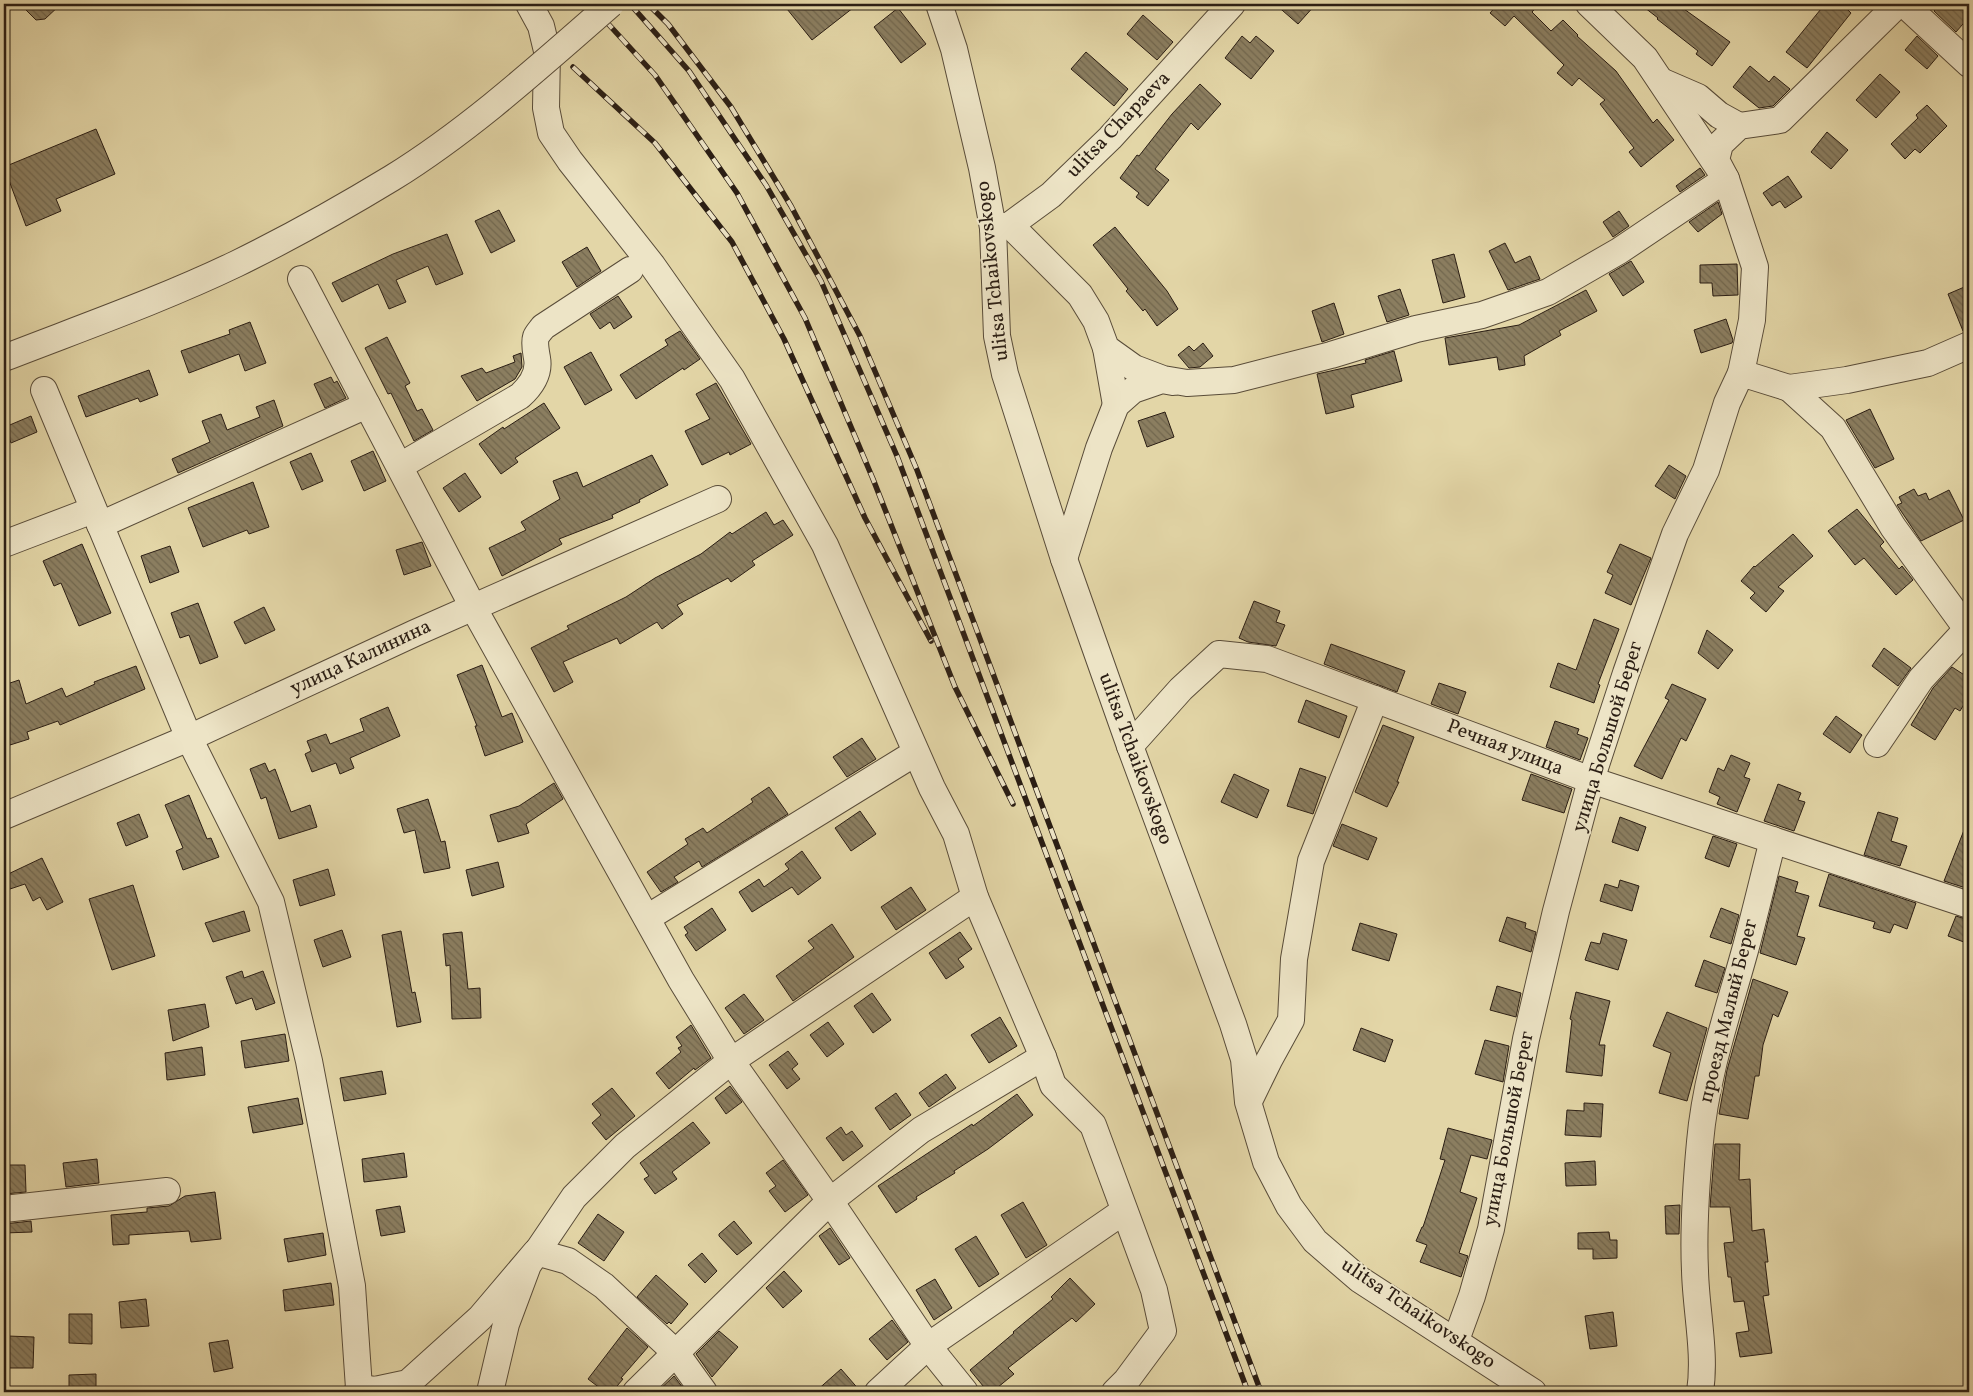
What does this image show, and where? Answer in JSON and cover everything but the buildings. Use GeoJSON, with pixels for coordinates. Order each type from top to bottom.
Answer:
{"type":"FeatureCollection","features":[{"type":"Feature","properties":{"kind":"street"},"geometry":{"type":"LineString","coordinates":[[529,4],[541,26],[547,51],[546,108],[551,133],[570,161],[652,265],[732,379],[825,545],[932,788],[956,834],[975,897],[1043,1056],[1053,1085],[1093,1125],[1154,1290],[1164,1331],[1126,1381],[1115,1392]]}},
{"type":"Feature","properties":{"kind":"street"},"geometry":{"type":"LineString","coordinates":[[4,358],[148,302],[235,264],[376,188],[454,134],[518,84],[611,4]]}},
{"type":"Feature","properties":{"kind":"street","name":"ulitsa Tchaikovskogo"},"geometry":{"type":"LineString","coordinates":[[939,4],[954,49],[982,168],[1001,226],[997,336],[1005,374],[1064,559],[1244,1059],[1248,1102],[1266,1162],[1289,1206],[1315,1241],[1359,1279],[1456,1340],[1533,1392]]}},
{"type":"Feature","properties":{"kind":"street","name":"ulitsa Chapaeva"},"geometry":{"type":"LineString","coordinates":[[1001,226],[1051,195],[1110,138],[1232,4]]}},
{"type":"Feature","properties":{"kind":"street"},"geometry":{"type":"LineString","coordinates":[[1589,4],[1645,58],[1726,179]]}},
{"type":"Feature","properties":{"kind":"street"},"geometry":{"type":"LineString","coordinates":[[1726,179],[1716,160],[1720,144],[1738,126],[1780,120],[1898,4]]}},
{"type":"Feature","properties":{"kind":"street"},"geometry":{"type":"LineString","coordinates":[[1904,4],[1969,64]]}},
{"type":"Feature","properties":{"kind":"street"},"geometry":{"type":"LineString","coordinates":[[1661,81],[1698,97],[1738,126]]}},
{"type":"Feature","properties":{"kind":"street"},"geometry":{"type":"LineString","coordinates":[[1064,559],[1099,448],[1116,405],[1133,390],[1162,380],[1187,384],[1234,380],[1331,355],[1416,329],[1482,314],[1548,292],[1619,251],[1726,179]]}},
{"type":"Feature","properties":{"kind":"street","name":"улица Большой Берег"},"geometry":{"type":"LineString","coordinates":[[1456,1340],[1472,1296],[1491,1229],[1526,1039],[1556,911],[1592,780],[1626,673],[1675,534],[1706,470],[1727,403],[1742,374],[1752,320],[1756,267],[1726,179]]}},
{"type":"Feature","properties":{"kind":"street"},"geometry":{"type":"LineString","coordinates":[[1001,226],[1080,295],[1096,321],[1106,348],[1116,405]]}},
{"type":"Feature","properties":{"kind":"street"},"geometry":{"type":"LineString","coordinates":[[400,466],[520,396],[531,386],[536,375],[538,362],[535,348],[536,337],[543,327],[630,270]]}},
{"type":"Feature","properties":{"kind":"street"},"geometry":{"type":"LineString","coordinates":[[301,279],[473,607],[681,980],[731,1061],[830,1201],[928,1346],[965,1392]]}},
{"type":"Feature","properties":{"kind":"street"},"geometry":{"type":"LineString","coordinates":[[1742,374],[1789,388],[1847,380],[1928,363],[1969,345]]}},
{"type":"Feature","properties":{"kind":"street"},"geometry":{"type":"LineString","coordinates":[[1106,348],[1134,368],[1187,384]]}},
{"type":"Feature","properties":{"kind":"street"},"geometry":{"type":"LineString","coordinates":[[1789,388],[1833,428],[1893,527],[1968,628],[1921,679],[1877,744]]}},
{"type":"Feature","properties":{"kind":"street"},"geometry":{"type":"LineString","coordinates":[[44,390],[189,738],[271,902],[309,1061],[352,1286],[359,1391],[408,1384],[480,1318],[536,1252]]}},
{"type":"Feature","properties":{"kind":"street"},"geometry":{"type":"LineString","coordinates":[[4,544],[96,517],[367,405]]}},
{"type":"Feature","properties":{"kind":"street","name":"улица Калинина"},"geometry":{"type":"LineString","coordinates":[[4,816],[189,738],[473,607],[718,499]]}},
{"type":"Feature","properties":{"kind":"street","name":"Речная улица"},"geometry":{"type":"LineString","coordinates":[[1130,746],[1181,689],[1219,654],[1266,659],[1592,780],[1969,905]]}},
{"type":"Feature","properties":{"kind":"street"},"geometry":{"type":"LineString","coordinates":[[1248,1102],[1268,1060],[1291,1020],[1294,959],[1311,861],[1375,698]]}},
{"type":"Feature","properties":{"kind":"street"},"geometry":{"type":"LineString","coordinates":[[647,918],[907,758]]}},
{"type":"Feature","properties":{"kind":"street","name":"проезд Малый Берег"},"geometry":{"type":"LineString","coordinates":[[1700,1392],[1702,1382],[1695,1262],[1700,1142],[1706,1090],[1723,1023],[1747,943],[1772,840]]}},
{"type":"Feature","properties":{"kind":"street"},"geometry":{"type":"LineString","coordinates":[[490,1392],[506,1324],[528,1265],[574,1197],[625,1146],[731,1061],[975,897]]}},
{"type":"Feature","properties":{"kind":"street"},"geometry":{"type":"LineString","coordinates":[[636,1392],[830,1201],[921,1130],[1043,1056]]}},
{"type":"Feature","properties":{"kind":"street"},"geometry":{"type":"LineString","coordinates":[[4,1209],[167,1191]]}},
{"type":"Feature","properties":{"kind":"street"},"geometry":{"type":"LineString","coordinates":[[878,1392],[928,1346],[1124,1211]]}},
{"type":"Feature","properties":{"kind":"street"},"geometry":{"type":"LineString","coordinates":[[536,1252],[568,1262],[604,1286],[676,1353],[704,1392]]}},
{"type":"Feature","properties":{"kind":"railway"},"geometry":{"type":"LineString","coordinates":[[590,4],[655,75],[737,193],[805,318],[873,479],[955,687],[1013,804]]}},
{"type":"Feature","properties":{"kind":"railway"},"geometry":{"type":"LineString","coordinates":[[630,4],[689,71],[766,185],[821,281],[897,456],[1248,1392]]}},
{"type":"Feature","properties":{"kind":"railway"},"geometry":{"type":"LineString","coordinates":[[648,4],[668,24],[731,107],[791,206],[860,336],[917,470],[1261,1392]]}},
{"type":"Feature","properties":{"kind":"railway"},"geometry":{"type":"LineString","coordinates":[[573,67],[655,143],[732,242],[784,339],[865,518],[931,641]]}}]}
